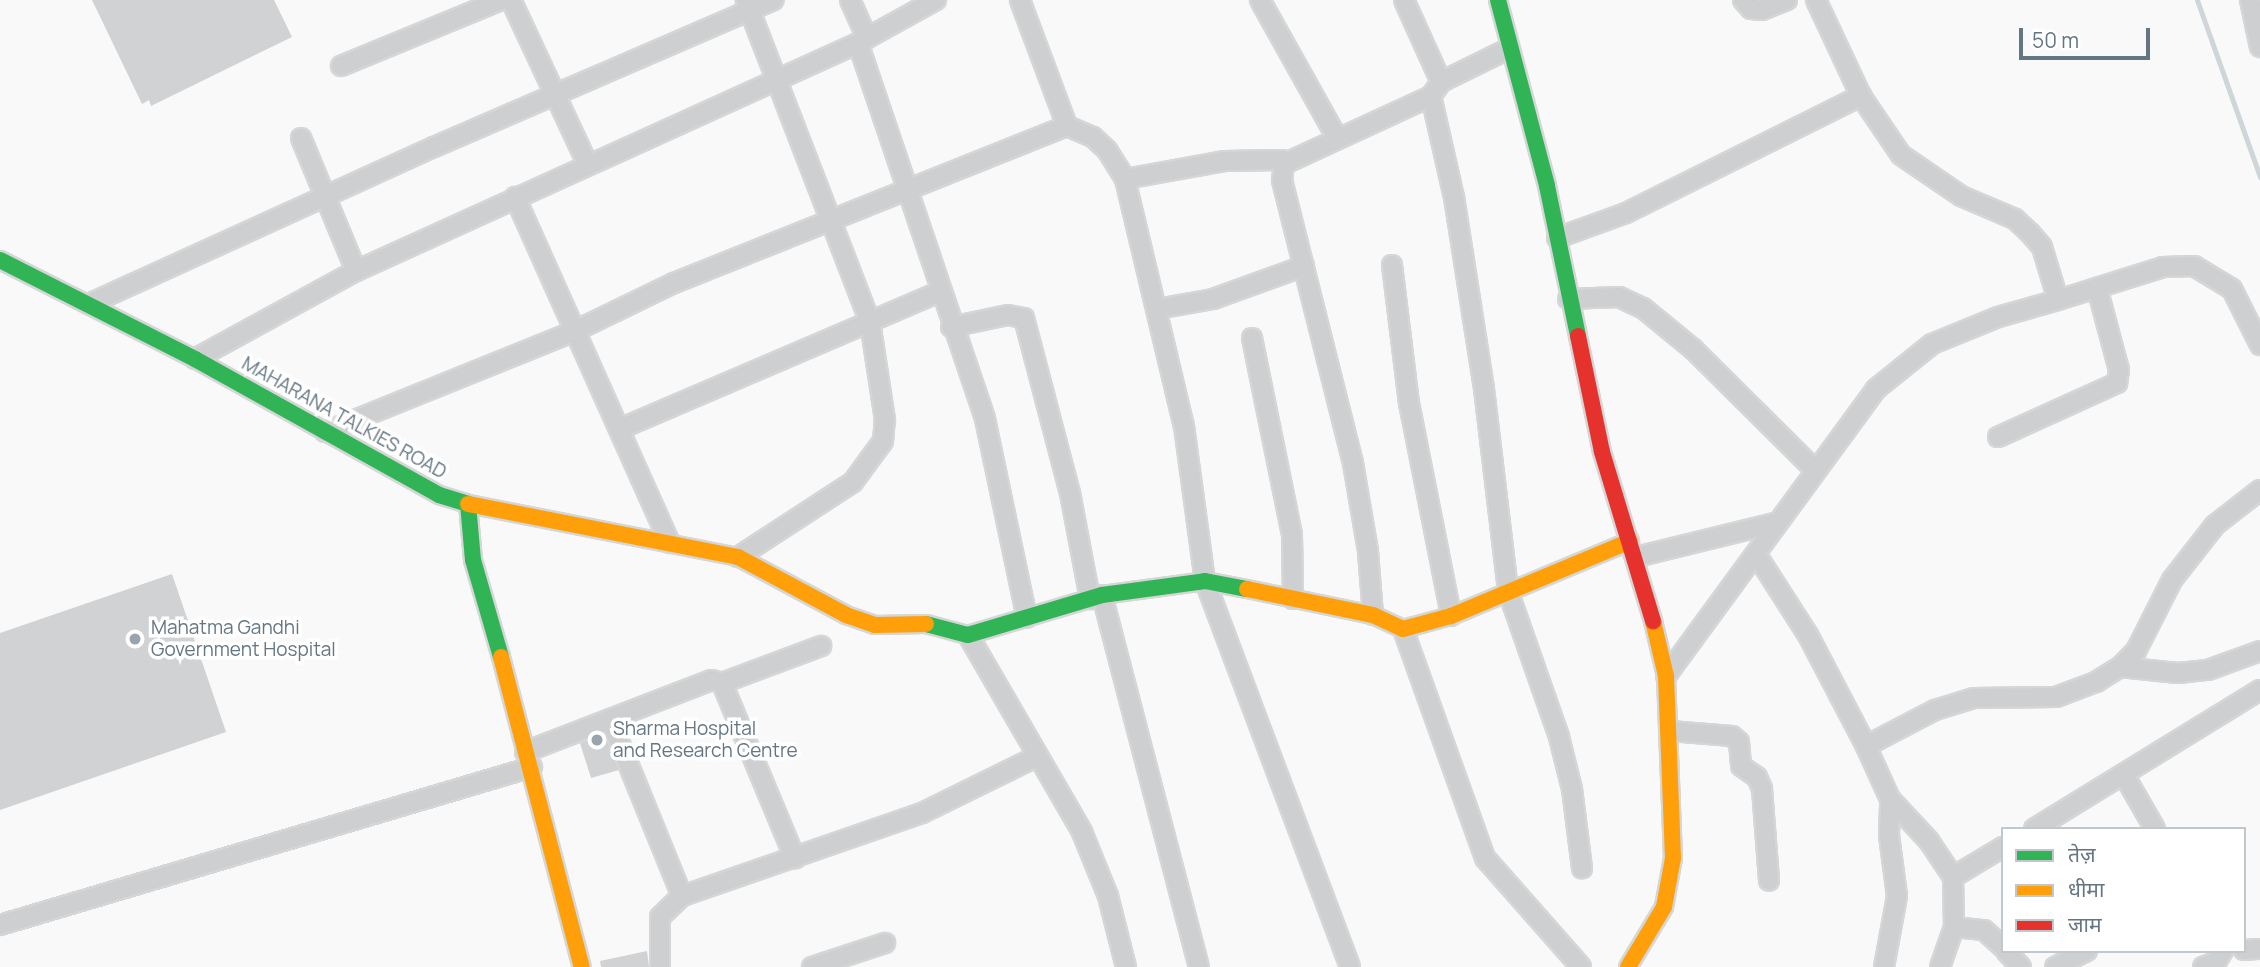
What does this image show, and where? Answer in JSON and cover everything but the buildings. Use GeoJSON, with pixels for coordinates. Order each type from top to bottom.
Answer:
{"type":"FeatureCollection","features":[{"type":"Feature","properties":{"kind":"street"},"geometry":{"type":"LineString","coordinates":[[341,66],[501,0]]}},
{"type":"Feature","properties":{"kind":"street"},"geometry":{"type":"LineString","coordinates":[[511,0],[558,93],[587,163]]}},
{"type":"Feature","properties":{"kind":"street"},"geometry":{"type":"LineString","coordinates":[[89,304],[558,93],[748,4],[774,0]]}},
{"type":"Feature","properties":{"kind":"street"},"geometry":{"type":"LineString","coordinates":[[850,0],[939,292],[985,419],[1027,618]]}},
{"type":"Feature","properties":{"kind":"street"},"geometry":{"type":"LineString","coordinates":[[195,359],[356,271],[587,163],[775,81],[862,40],[936,0]]}},
{"type":"Feature","properties":{"kind":"street"},"geometry":{"type":"LineString","coordinates":[[1020,0],[1067,126]]}},
{"type":"Feature","properties":{"kind":"street"},"geometry":{"type":"LineString","coordinates":[[1260,0],[1337,138]]}},
{"type":"Feature","properties":{"kind":"street"},"geometry":{"type":"LineString","coordinates":[[1406,0],[1436,89],[1485,389],[1508,591],[1559,737],[1572,789],[1582,868]]}},
{"type":"Feature","properties":{"kind":"street"},"geometry":{"type":"LineString","coordinates":[[1498,0],[1557,238],[1602,452],[1633,549],[1666,677],[1673,858],[1664,907],[1628,967]]}},
{"type":"Feature","properties":{"kind":"street"},"geometry":{"type":"LineString","coordinates":[[1743,0],[1751,9],[1762,10],[1787,0]]}},
{"type":"Feature","properties":{"kind":"street"},"geometry":{"type":"LineString","coordinates":[[1816,0],[1861,96],[1901,155],[1961,196],[2014,219],[2042,247],[2059,300]]}},
{"type":"Feature","properties":{"kind":"street"},"geometry":{"type":"LineString","coordinates":[[2250,0],[2260,47]]}},
{"type":"Feature","properties":{"kind":"street"},"geometry":{"type":"LineString","coordinates":[[738,557],[853,482],[883,441],[885,421],[870,322],[832,218],[775,81],[748,4]]}},
{"type":"Feature","properties":{"kind":"street"},"geometry":{"type":"LineString","coordinates":[[1284,164],[1436,89],[1508,49]]}},
{"type":"Feature","properties":{"kind":"street"},"geometry":{"type":"LineString","coordinates":[[1557,238],[1626,214],[1861,96]]}},
{"type":"Feature","properties":{"kind":"street"},"geometry":{"type":"LineString","coordinates":[[325,432],[575,331],[674,283],[1067,126],[1093,137],[1107,150],[1125,179],[1185,426],[1205,581],[1350,967]]}},
{"type":"Feature","properties":{"kind":"street"},"geometry":{"type":"LineString","coordinates":[[302,138],[328,195],[356,271]]}},
{"type":"Feature","properties":{"kind":"street"},"geometry":{"type":"LineString","coordinates":[[1125,179],[1225,161],[1282,160],[1282,180],[1353,463],[1368,551],[1373,615]]}},
{"type":"Feature","properties":{"kind":"street"},"geometry":{"type":"LineString","coordinates":[[515,197],[622,428],[670,543]]}},
{"type":"Feature","properties":{"kind":"street","name":"MAHARANA TALKIES ROAD"},"geometry":{"type":"LineString","coordinates":[[0,260],[195,359],[439,495],[468,504],[738,557],[846,615],[875,625],[930,624],[968,635]]}},
{"type":"Feature","properties":{"kind":"street"},"geometry":{"type":"LineString","coordinates":[[1392,265],[1409,403],[1451,616]]}},
{"type":"Feature","properties":{"kind":"street"},"geometry":{"type":"LineString","coordinates":[[1157,309],[1213,299],[1304,266]]}},
{"type":"Feature","properties":{"kind":"street"},"geometry":{"type":"LineString","coordinates":[[1666,677],[1814,469],[1875,389],[1902,365],[1933,344],[1998,317],[2164,267],[2194,266],[2232,289],[2260,345]]}},
{"type":"Feature","properties":{"kind":"street"},"geometry":{"type":"LineString","coordinates":[[1998,437],[2117,383],[2119,370],[2097,288]]}},
{"type":"Feature","properties":{"kind":"street"},"geometry":{"type":"LineString","coordinates":[[622,428],[939,292]]}},
{"type":"Feature","properties":{"kind":"street"},"geometry":{"type":"LineString","coordinates":[[1568,299],[1619,297],[1643,308],[1693,349],[1814,469]]}},
{"type":"Feature","properties":{"kind":"street"},"geometry":{"type":"LineString","coordinates":[[951,327],[1008,315],[1024,318],[1096,597],[1199,967]]}},
{"type":"Feature","properties":{"kind":"street"},"geometry":{"type":"LineString","coordinates":[[1252,338],[1292,535],[1293,599]]}},
{"type":"Feature","properties":{"kind":"street"},"geometry":{"type":"LineString","coordinates":[[1866,746],[1935,709],[1975,698],[2056,697],[2096,682],[2120,667],[2136,652],[2172,580],[2215,525],[2260,490]]}},
{"type":"Feature","properties":{"kind":"street"},"geometry":{"type":"LineString","coordinates":[[468,504],[473,560],[529,760],[580,966]]}},
{"type":"Feature","properties":{"kind":"street"},"geometry":{"type":"LineString","coordinates":[[1126,967],[1108,896],[1087,845],[968,635],[1096,597],[1205,581],[1373,615],[1403,629],[1451,616],[1508,591],[1633,549],[1778,522]]}},
{"type":"Feature","properties":{"kind":"street"},"geometry":{"type":"LineString","coordinates":[[1756,554],[1808,635],[1866,746],[1890,799],[1929,841],[1953,877],[1954,927],[1940,967]]}},
{"type":"Feature","properties":{"kind":"street"},"geometry":{"type":"LineString","coordinates":[[1403,629],[1485,858],[1581,967]]}},
{"type":"Feature","properties":{"kind":"street"},"geometry":{"type":"LineString","coordinates":[[0,925],[529,760],[610,719],[712,680],[722,683],[821,646]]}},
{"type":"Feature","properties":{"kind":"street"},"geometry":{"type":"LineString","coordinates":[[2120,667],[2178,673],[2208,670],[2260,651]]}},
{"type":"Feature","properties":{"kind":"street"},"geometry":{"type":"LineString","coordinates":[[722,683],[795,858]]}},
{"type":"Feature","properties":{"kind":"street"},"geometry":{"type":"LineString","coordinates":[[2037,827],[2260,690]]}},
{"type":"Feature","properties":{"kind":"street"},"geometry":{"type":"LineString","coordinates":[[610,719],[682,896]]}},
{"type":"Feature","properties":{"kind":"street"},"geometry":{"type":"LineString","coordinates":[[1670,731],[1732,736],[1739,742],[1741,766],[1757,777],[1762,789],[1769,881]]}},
{"type":"Feature","properties":{"kind":"street"},"geometry":{"type":"LineString","coordinates":[[660,967],[660,918],[682,896],[922,813],[1038,756]]}},
{"type":"Feature","properties":{"kind":"street"},"geometry":{"type":"LineString","coordinates":[[2124,775],[2154,827]]}},
{"type":"Feature","properties":{"kind":"street"},"geometry":{"type":"LineString","coordinates":[[1884,967],[1897,896],[1888,835],[1890,799]]}},
{"type":"Feature","properties":{"kind":"street"},"geometry":{"type":"LineString","coordinates":[[1953,877],[2001,848]]}},
{"type":"Feature","properties":{"kind":"street"},"geometry":{"type":"LineString","coordinates":[[1954,927],[1983,930],[2001,945]]}},
{"type":"Feature","properties":{"kind":"street"},"geometry":{"type":"LineString","coordinates":[[812,967],[885,943]]}},
{"type":"Feature","properties":{"kind":"street"},"geometry":{"type":"LineString","coordinates":[[2009,953],[2021,967]]}},
{"type":"Feature","properties":{"kind":"street"},"geometry":{"type":"LineString","coordinates":[[2055,967],[2083,953]]}},
{"type":"Feature","properties":{"kind":"street"},"geometry":{"type":"LineString","coordinates":[[2203,967],[2216,962],[2221,953]]}},
{"type":"Feature","properties":{"kind":"waterway"},"geometry":{"type":"LineString","coordinates":[[2197,0],[2260,177]]}},
{"type":"Feature","properties":{"kind":"traffic: fast"},"geometry":{"type":"LineString","coordinates":[[1498,0],[1547,186],[1578,336]]}},
{"type":"Feature","properties":{"kind":"traffic: fast"},"geometry":{"type":"LineString","coordinates":[[0,260],[195,359],[439,495],[468,504],[473,560],[501,657]]}},
{"type":"Feature","properties":{"kind":"traffic: fast"},"geometry":{"type":"LineString","coordinates":[[926,624],[968,635],[1102,595],[1205,581],[1247,589]]}},
{"type":"Feature","properties":{"kind":"traffic: slow"},"geometry":{"type":"LineString","coordinates":[[468,504],[738,557],[846,615],[875,625],[926,624]]}},
{"type":"Feature","properties":{"kind":"traffic: slow"},"geometry":{"type":"LineString","coordinates":[[1247,589],[1373,615],[1403,629],[1451,616],[1630,541]]}},
{"type":"Feature","properties":{"kind":"traffic: slow"},"geometry":{"type":"LineString","coordinates":[[1628,967],[1664,907],[1673,858],[1666,676],[1653,621]]}},
{"type":"Feature","properties":{"kind":"traffic: slow"},"geometry":{"type":"LineString","coordinates":[[501,657],[582,967]]}},
{"type":"Feature","properties":{"kind":"traffic: jam"},"geometry":{"type":"LineString","coordinates":[[1578,336],[1602,452],[1653,621]]}},
{"type":"Feature","properties":{"kind":"place","name":"Mahatma Gandhi Government Hospital"},"geometry":{"type":"Point","coordinates":[135,639]}},
{"type":"Feature","properties":{"kind":"place","name":"Sharma Hospital and Research Centre"},"geometry":{"type":"Point","coordinates":[597,740]}}]}
